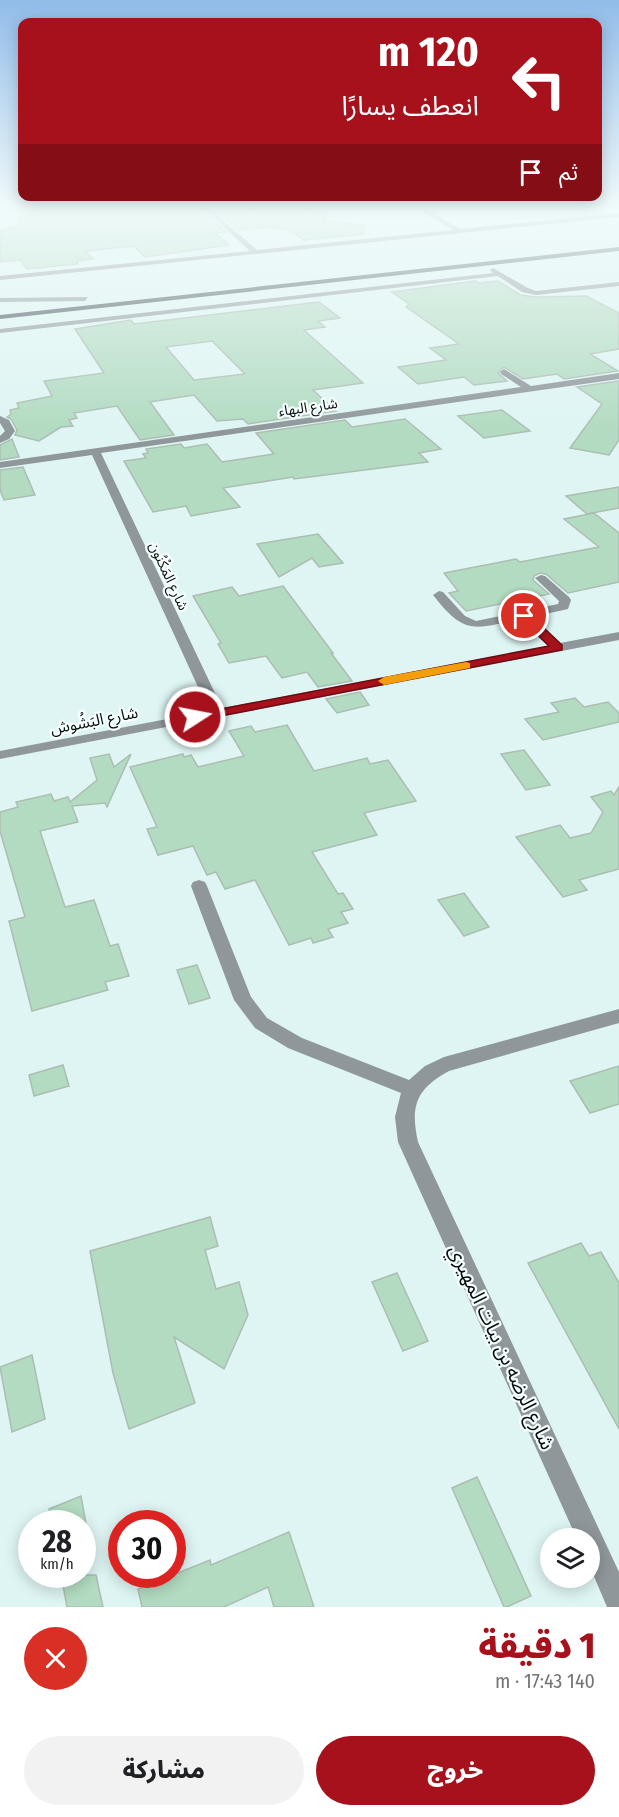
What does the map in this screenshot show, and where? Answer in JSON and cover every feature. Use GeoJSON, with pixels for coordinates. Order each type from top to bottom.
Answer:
{"type":"FeatureCollection","features":[{"type":"Feature","properties":{"kind":"main road"},"geometry":{"type":"LineString","coordinates":[[0,308],[251,281]]}},
{"type":"Feature","properties":{"kind":"main road"},"geometry":{"type":"LineString","coordinates":[[0,317],[329,281]]}},
{"type":"Feature","properties":{"kind":"street"},"geometry":{"type":"LineString","coordinates":[[0,330],[438,281]]}},
{"type":"Feature","properties":{"kind":"street"},"geometry":{"type":"LineString","coordinates":[[511,281],[525,290],[536,293],[619,284]]}},
{"type":"Feature","properties":{"kind":"street"},"geometry":{"type":"LineString","coordinates":[[0,300],[85,299]]}},
{"type":"Feature","properties":{"kind":"street"},"geometry":{"type":"LineString","coordinates":[[504,372],[529,389]]}},
{"type":"Feature","properties":{"kind":"street","name":"شارع البهاء"},"geometry":{"type":"LineString","coordinates":[[0,465],[619,376]]}},
{"type":"Feature","properties":{"kind":"street"},"geometry":{"type":"LineString","coordinates":[[0,419],[6,422],[10,431],[9,435],[0,440]]}},
{"type":"Feature","properties":{"kind":"street","name":"شارع المَكْنُون"},"geometry":{"type":"LineString","coordinates":[[95,451],[217,713]]}},
{"type":"Feature","properties":{"kind":"street"},"geometry":{"type":"LineString","coordinates":[[439,595],[461,619],[469,624],[480,624],[561,608],[566,603],[541,578]]}},
{"type":"Feature","properties":{"kind":"street"},"geometry":{"type":"LineString","coordinates":[[524,616],[558,648]]}},
{"type":"Feature","properties":{"kind":"street","name":"شارع البَشُوش"},"geometry":{"type":"LineString","coordinates":[[0,754],[619,636]]}},
{"type":"Feature","properties":{"kind":"street"},"geometry":{"type":"LineString","coordinates":[[199,886],[243,1000],[261,1023],[294,1044],[412,1089],[432,1071],[444,1065],[619,1016]]}},
{"type":"Feature","properties":{"kind":"street","name":"شارع الرضه بن بيات المهيري"},"geometry":{"type":"LineString","coordinates":[[412,1089],[403,1114],[408,1142],[619,1602]]}},
{"type":"Feature","properties":{"kind":"building"},"geometry":{"type":"Polygon","coordinates":[[[475,281],[479,283],[498,281],[520,295],[586,296],[619,313],[619,349],[590,354],[618,371],[564,379],[557,374],[523,379],[504,367],[498,373],[507,381],[474,385],[464,377],[418,384],[398,367],[446,360],[430,348],[459,344],[406,307],[409,304],[392,292],[475,281]]]}},
{"type":"Feature","properties":{"kind":"building"},"geometry":{"type":"Polygon","coordinates":[[[319,302],[340,318],[318,321],[325,327],[304,330],[363,383],[313,390],[336,411],[248,424],[243,419],[217,421],[194,395],[150,402],[174,435],[140,440],[117,406],[74,413],[77,418],[69,420],[73,426],[61,427],[39,441],[15,435],[17,430],[11,419],[7,417],[11,414],[10,410],[19,408],[17,403],[52,396],[44,381],[104,373],[75,329],[131,320],[134,324],[319,302]],[[212,341],[166,347],[194,380],[245,374],[212,341]]]}},
{"type":"Feature","properties":{"kind":"building"},"geometry":{"type":"Polygon","coordinates":[[[619,381],[619,440],[609,455],[570,448],[602,404],[577,387],[619,381]]]}},
{"type":"Feature","properties":{"kind":"building"},"geometry":{"type":"Polygon","coordinates":[[[502,410],[530,431],[484,438],[458,416],[502,410]]]}},
{"type":"Feature","properties":{"kind":"building"},"geometry":{"type":"Polygon","coordinates":[[[405,419],[441,449],[419,453],[428,462],[294,479],[293,477],[223,488],[240,507],[191,516],[186,506],[153,512],[124,461],[146,458],[143,454],[148,453],[146,449],[181,444],[184,448],[207,444],[222,462],[274,454],[256,433],[345,420],[352,427],[405,419]]]}},
{"type":"Feature","properties":{"kind":"building"},"geometry":{"type":"Polygon","coordinates":[[[12,439],[19,457],[0,460],[0,445],[12,439]]]}},
{"type":"Feature","properties":{"kind":"building"},"geometry":{"type":"Polygon","coordinates":[[[23,467],[35,495],[4,500],[0,490],[0,470],[23,467]]]}},
{"type":"Feature","properties":{"kind":"building"},"geometry":{"type":"Polygon","coordinates":[[[619,487],[619,508],[587,514],[566,496],[619,487]]]}},
{"type":"Feature","properties":{"kind":"building"},"geometry":{"type":"Polygon","coordinates":[[[594,513],[619,533],[619,582],[568,593],[546,574],[540,573],[534,576],[533,580],[549,594],[466,611],[449,593],[458,591],[444,573],[516,559],[520,562],[599,547],[564,519],[594,513]]]}},
{"type":"Feature","properties":{"kind":"building"},"geometry":{"type":"Polygon","coordinates":[[[318,534],[343,563],[319,567],[312,558],[279,577],[257,544],[318,534]]]}},
{"type":"Feature","properties":{"kind":"building"},"geometry":{"type":"Polygon","coordinates":[[[283,586],[352,681],[318,687],[307,672],[282,678],[266,656],[229,663],[218,644],[221,643],[193,596],[232,587],[239,596],[283,586]]]}},
{"type":"Feature","properties":{"kind":"building"},"geometry":{"type":"Polygon","coordinates":[[[360,692],[369,705],[337,713],[326,699],[360,692]]]}},
{"type":"Feature","properties":{"kind":"building"},"geometry":{"type":"Polygon","coordinates":[[[575,698],[584,707],[608,702],[619,713],[619,722],[543,740],[525,719],[559,712],[551,703],[575,698]]]}},
{"type":"Feature","properties":{"kind":"building"},"geometry":{"type":"Polygon","coordinates":[[[287,725],[314,771],[367,758],[370,764],[388,760],[416,801],[364,813],[377,835],[312,852],[338,894],[343,893],[353,909],[341,912],[348,923],[328,929],[333,937],[313,943],[311,938],[289,945],[255,880],[225,889],[216,872],[207,875],[193,846],[158,855],[147,829],[157,827],[130,767],[183,754],[184,757],[191,755],[198,767],[244,756],[229,731],[251,726],[255,732],[287,725]]]}},
{"type":"Feature","properties":{"kind":"building"},"geometry":{"type":"Polygon","coordinates":[[[524,750],[550,785],[526,790],[501,754],[524,750]]]}},
{"type":"Feature","properties":{"kind":"building"},"geometry":{"type":"Polygon","coordinates":[[[109,754],[114,767],[131,754],[107,807],[105,803],[72,806],[78,822],[40,831],[65,907],[94,900],[110,946],[118,944],[129,976],[105,982],[108,990],[32,1011],[9,921],[25,917],[0,831],[0,812],[18,807],[16,802],[51,794],[54,801],[68,797],[70,802],[97,780],[90,758],[109,754]]]}},
{"type":"Feature","properties":{"kind":"building"},"geometry":{"type":"Polygon","coordinates":[[[619,787],[619,869],[579,880],[587,890],[563,897],[516,837],[560,825],[570,838],[591,833],[603,812],[591,797],[611,791],[614,795],[619,787]]]}},
{"type":"Feature","properties":{"kind":"building"},"geometry":{"type":"Polygon","coordinates":[[[464,893],[489,927],[464,936],[438,900],[464,893]]]}},
{"type":"Feature","properties":{"kind":"building"},"geometry":{"type":"Polygon","coordinates":[[[197,965],[210,998],[189,1004],[177,970],[197,965]]]}},
{"type":"Feature","properties":{"kind":"building"},"geometry":{"type":"Polygon","coordinates":[[[63,1065],[69,1086],[34,1096],[29,1075],[63,1065]]]}},
{"type":"Feature","properties":{"kind":"building"},"geometry":{"type":"Polygon","coordinates":[[[619,1066],[619,1104],[590,1113],[570,1081],[619,1066]]]}},
{"type":"Feature","properties":{"kind":"building"},"geometry":{"type":"Polygon","coordinates":[[[210,1217],[218,1246],[205,1250],[216,1289],[239,1282],[248,1315],[224,1369],[174,1337],[195,1403],[129,1429],[113,1373],[90,1251],[210,1217]]]}},
{"type":"Feature","properties":{"kind":"building"},"geometry":{"type":"Polygon","coordinates":[[[581,1243],[589,1256],[601,1252],[619,1283],[619,1429],[528,1263],[581,1243]]]}},
{"type":"Feature","properties":{"kind":"building"},"geometry":{"type":"Polygon","coordinates":[[[397,1273],[428,1341],[403,1351],[372,1282],[397,1273]]]}},
{"type":"Feature","properties":{"kind":"building"},"geometry":{"type":"Polygon","coordinates":[[[32,1355],[45,1419],[12,1432],[0,1367],[32,1355]]]}},
{"type":"Feature","properties":{"kind":"building"},"geometry":{"type":"Polygon","coordinates":[[[477,1477],[531,1596],[507,1607],[504,1607],[452,1488],[477,1477]]]}},
{"type":"Feature","properties":{"kind":"building"},"geometry":{"type":"Polygon","coordinates":[[[81,1496],[84,1510],[49,1509],[81,1496]]]}},
{"type":"Feature","properties":{"kind":"building"},"geometry":{"type":"Polygon","coordinates":[[[289,1532],[314,1607],[274,1607],[268,1587],[224,1607],[142,1607],[138,1589],[186,1588],[186,1570],[210,1560],[211,1565],[289,1532]]]}},
{"type":"Feature","properties":{"kind":"building"},"geometry":{"type":"Polygon","coordinates":[[[96,1575],[103,1607],[67,1607],[63,1588],[96,1588],[96,1575]]]}},
{"type":"Feature","properties":{"kind":"slow traffic"},"geometry":{"type":"LineString","coordinates":[[384,681],[466,665]]}},
{"type":"Feature","properties":{"kind":"route"},"geometry":{"type":"LineString","coordinates":[[195,717],[558,648],[524,616]]}}]}
